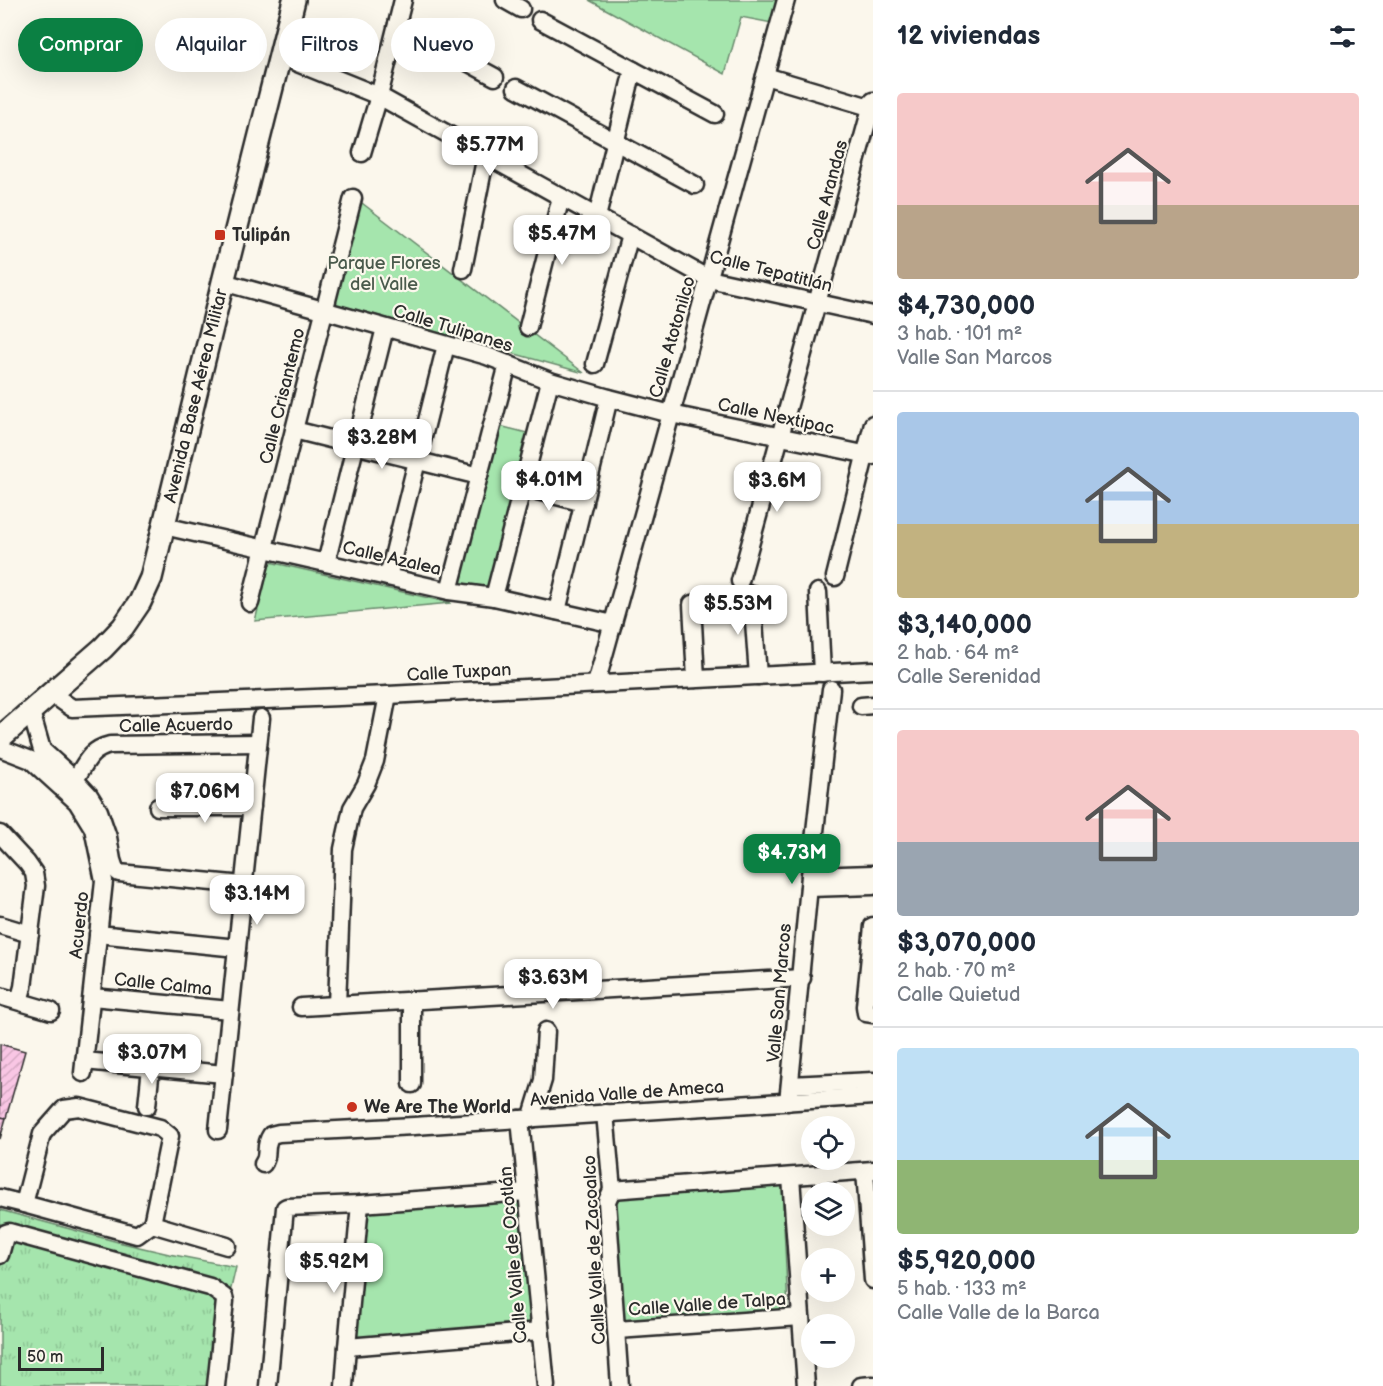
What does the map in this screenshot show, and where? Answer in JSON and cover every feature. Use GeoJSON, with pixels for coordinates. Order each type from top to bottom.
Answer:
{"type":"FeatureCollection","features":[{"type":"Feature","properties":{"kind":"main road","name":"Avenida Base Aérea Militar"},"geometry":{"type":"LineString","coordinates":[[290,18],[294,0]]}},
{"type":"Feature","properties":{"kind":"main road","name":"Avenida Base Aérea Militar"},"geometry":{"type":"LineString","coordinates":[[0,738],[103,648],[123,627],[140,602],[151,578],[279,60]]}},
{"type":"Feature","properties":{"kind":"street"},"geometry":{"type":"LineString","coordinates":[[398,18],[403,0]]}},
{"type":"Feature","properties":{"kind":"street"},"geometry":{"type":"LineString","coordinates":[[505,0],[520,9]]}},
{"type":"Feature","properties":{"kind":"street","name":"Calle Atotonilco"},"geometry":{"type":"LineString","coordinates":[[596,684],[786,0]]}},
{"type":"Feature","properties":{"kind":"street"},"geometry":{"type":"LineString","coordinates":[[540,20],[715,114]]}},
{"type":"Feature","properties":{"kind":"street"},"geometry":{"type":"LineString","coordinates":[[362,153],[391,48]]}},
{"type":"Feature","properties":{"kind":"street"},"geometry":{"type":"LineString","coordinates":[[597,217],[633,70]]}},
{"type":"Feature","properties":{"kind":"street","name":"Calle Tepatitlán"},"geometry":{"type":"LineString","coordinates":[[320,72],[379,96],[709,279],[873,315]]}},
{"type":"Feature","properties":{"kind":"street"},"geometry":{"type":"LineString","coordinates":[[484,72],[495,78]]}},
{"type":"Feature","properties":{"kind":"street"},"geometry":{"type":"LineString","coordinates":[[765,76],[872,105]]}},
{"type":"Feature","properties":{"kind":"street"},"geometry":{"type":"LineString","coordinates":[[516,88],[695,185]]}},
{"type":"Feature","properties":{"kind":"street","name":"Calle Arandas"},"geometry":{"type":"LineString","coordinates":[[740,581],[872,105]]}},
{"type":"Feature","properties":{"kind":"street"},"geometry":{"type":"LineString","coordinates":[[463,269],[486,155]]}},
{"type":"Feature","properties":{"kind":"street"},"geometry":{"type":"LineString","coordinates":[[528,327],[561,197]]}},
{"type":"Feature","properties":{"kind":"street","name":"Calle Crisantemo"},"geometry":{"type":"LineString","coordinates":[[250,603],[352,198]]}},
{"type":"Feature","properties":{"kind":"street"},"geometry":{"type":"LineString","coordinates":[[595,364],[630,235]]}},
{"type":"Feature","properties":{"kind":"street","name":"Calle Tulipanes"},"geometry":{"type":"LineString","coordinates":[[223,282],[446,345],[508,364],[550,381],[671,414]]}},
{"type":"Feature","properties":{"kind":"street"},"geometry":{"type":"LineString","coordinates":[[326,563],[385,328]]}},
{"type":"Feature","properties":{"kind":"street"},"geometry":{"type":"LineString","coordinates":[[388,577],[446,345]]}},
{"type":"Feature","properties":{"kind":"street"},"geometry":{"type":"LineString","coordinates":[[449,591],[508,364]]}},
{"type":"Feature","properties":{"kind":"street"},"geometry":{"type":"LineString","coordinates":[[494,597],[550,381]]}},
{"type":"Feature","properties":{"kind":"street"},"geometry":{"type":"LineString","coordinates":[[557,611],[609,398]]}},
{"type":"Feature","properties":{"kind":"street","name":"Calle Nextipac"},"geometry":{"type":"LineString","coordinates":[[671,414],[869,455]]}},
{"type":"Feature","properties":{"kind":"street"},"geometry":{"type":"LineString","coordinates":[[835,577],[869,455],[873,424]]}},
{"type":"Feature","properties":{"kind":"street"},"geometry":{"type":"LineString","coordinates":[[294,430],[479,476]]}},
{"type":"Feature","properties":{"kind":"street"},"geometry":{"type":"LineString","coordinates":[[522,487],[584,503]]}},
{"type":"Feature","properties":{"kind":"street","name":"Calle Azalea"},"geometry":{"type":"LineString","coordinates":[[164,526],[449,591],[494,597],[613,624]]}},
{"type":"Feature","properties":{"kind":"street"},"geometry":{"type":"LineString","coordinates":[[818,592],[822,673]]}},
{"type":"Feature","properties":{"kind":"street"},"geometry":{"type":"LineString","coordinates":[[752,594],[758,676]]}},
{"type":"Feature","properties":{"kind":"street"},"geometry":{"type":"LineString","coordinates":[[692,604],[696,679]]}},
{"type":"Feature","properties":{"kind":"street","name":"Calle Tuxpan"},"geometry":{"type":"LineString","coordinates":[[52,694],[72,708],[388,695],[873,670]]}},
{"type":"Feature","properties":{"kind":"street","name":"Valle San Marcos"},"geometry":{"type":"LineString","coordinates":[[789,1094],[809,882],[831,689]]}},
{"type":"Feature","properties":{"kind":"street"},"geometry":{"type":"LineString","coordinates":[[337,1005],[343,849],[352,808],[366,784],[375,761],[388,695]]}},
{"type":"Feature","properties":{"kind":"street"},"geometry":{"type":"LineString","coordinates":[[0,748],[36,755],[31,712]]}},
{"type":"Feature","properties":{"kind":"street"},"geometry":{"type":"LineString","coordinates":[[218,1130],[261,718]]}},
{"type":"Feature","properties":{"kind":"street","name":"Calle Acuerdo"},"geometry":{"type":"LineString","coordinates":[[61,775],[99,748],[110,745],[258,743]]}},
{"type":"Feature","properties":{"kind":"street","name":"Acuerdo"},"geometry":{"type":"LineString","coordinates":[[36,755],[88,795],[99,811],[108,837],[112,860],[104,880],[84,1067],[151,1067]]}},
{"type":"Feature","properties":{"kind":"street"},"geometry":{"type":"LineString","coordinates":[[158,807],[252,807]]}},
{"type":"Feature","properties":{"kind":"street"},"geometry":{"type":"LineString","coordinates":[[0,834],[34,873],[36,886],[19,1001]]}},
{"type":"Feature","properties":{"kind":"street"},"geometry":{"type":"LineString","coordinates":[[109,871],[243,885]]}},
{"type":"Feature","properties":{"kind":"street"},"geometry":{"type":"LineString","coordinates":[[809,882],[873,874]]}},
{"type":"Feature","properties":{"kind":"street"},"geometry":{"type":"LineString","coordinates":[[809,882],[873,886]]}},
{"type":"Feature","properties":{"kind":"street"},"geometry":{"type":"LineString","coordinates":[[0,925],[30,934]]}},
{"type":"Feature","properties":{"kind":"street"},"geometry":{"type":"LineString","coordinates":[[873,926],[865,1006],[866,1012],[873,1014]]}},
{"type":"Feature","properties":{"kind":"street"},"geometry":{"type":"LineString","coordinates":[[98,934],[237,948]]}},
{"type":"Feature","properties":{"kind":"street"},"geometry":{"type":"LineString","coordinates":[[301,1007],[801,978]]}},
{"type":"Feature","properties":{"kind":"street"},"geometry":{"type":"LineString","coordinates":[[0,996],[51,1011]]}},
{"type":"Feature","properties":{"kind":"street","name":"Calle Calma"},"geometry":{"type":"LineString","coordinates":[[92,997],[230,1011]]}},
{"type":"Feature","properties":{"kind":"street"},"geometry":{"type":"LineString","coordinates":[[412,1000],[412,1084]]}},
{"type":"Feature","properties":{"kind":"street"},"geometry":{"type":"LineString","coordinates":[[526,1119],[543,1080],[546,1031]]}},
{"type":"Feature","properties":{"kind":"street"},"geometry":{"type":"LineString","coordinates":[[147,1106],[151,1067],[224,1074]]}},
{"type":"Feature","properties":{"kind":"street"},"geometry":{"type":"LineString","coordinates":[[789,1094],[873,1081]]}},
{"type":"Feature","properties":{"kind":"street","name":"Avenida Valle de Ameca"},"geometry":{"type":"LineString","coordinates":[[263,1164],[266,1160],[266,1141],[271,1135],[279,1133],[605,1113],[789,1094],[873,1096]]}},
{"type":"Feature","properties":{"kind":"street"},"geometry":{"type":"LineString","coordinates":[[0,1198],[137,1234],[152,1224],[170,1136],[160,1128],[79,1107],[64,1109],[42,1134],[24,1204]]}},
{"type":"Feature","properties":{"kind":"street","name":"Calle Valle de Zacoalco"},"geometry":{"type":"LineString","coordinates":[[605,1113],[612,1190],[607,1201],[620,1386]]}},
{"type":"Feature","properties":{"kind":"street","name":"Calle Valle de Ocotlán"},"geometry":{"type":"LineString","coordinates":[[526,1119],[527,1192],[546,1386]]}},
{"type":"Feature","properties":{"kind":"street"},"geometry":{"type":"LineString","coordinates":[[612,1190],[869,1171],[873,1280]]}},
{"type":"Feature","properties":{"kind":"street"},"geometry":{"type":"LineString","coordinates":[[791,1177],[801,1317]]}},
{"type":"Feature","properties":{"kind":"street"},"geometry":{"type":"LineString","coordinates":[[268,1386],[285,1208],[527,1192]]}},
{"type":"Feature","properties":{"kind":"street"},"geometry":{"type":"LineString","coordinates":[[344,1386],[360,1204]]}},
{"type":"Feature","properties":{"kind":"street"},"geometry":{"type":"LineString","coordinates":[[152,1224],[227,1246]]}},
{"type":"Feature","properties":{"kind":"street"},"geometry":{"type":"LineString","coordinates":[[0,1255],[6,1233],[9,1232],[210,1287],[224,1297],[225,1301],[216,1386]]}},
{"type":"Feature","properties":{"kind":"street","name":"Calle Valle de Talpa"},"geometry":{"type":"LineString","coordinates":[[617,1329],[801,1317]]}},
{"type":"Feature","properties":{"kind":"street"},"geometry":{"type":"LineString","coordinates":[[347,1347],[540,1331]]}},
{"type":"Feature","properties":{"kind":"street"},"geometry":{"type":"LineString","coordinates":[[805,1368],[806,1386]]}},
{"type":"Feature","properties":{"kind":"street"},"geometry":{"type":"LineString","coordinates":[[861,1386],[873,1385]]}},
{"type":"Feature","properties":{"kind":"green space"},"geometry":{"type":"Polygon","coordinates":[[[589,0],[779,0],[772,23],[741,17],[725,74],[589,0]]]}},
{"type":"Feature","properties":{"kind":"green space","name":"Parque Flores del Valle"},"geometry":{"type":"Polygon","coordinates":[[[358,200],[584,373],[332,303],[358,200]]]}},
{"type":"Feature","properties":{"kind":"green space"},"geometry":{"type":"Polygon","coordinates":[[[496,425],[531,434],[491,593],[457,584],[496,425]]]}},
{"type":"Feature","properties":{"kind":"green space"},"geometry":{"type":"Polygon","coordinates":[[[270,562],[451,603],[255,621],[270,562]]]}},
{"type":"Feature","properties":{"kind":"green space"},"geometry":{"type":"Polygon","coordinates":[[[782,1184],[788,1309],[624,1322],[616,1204],[621,1195],[782,1184]]]}},
{"type":"Feature","properties":{"kind":"green space"},"geometry":{"type":"Polygon","coordinates":[[[524,1200],[534,1327],[355,1339],[365,1209],[524,1200]]]}},
{"type":"Feature","properties":{"kind":"green space"},"geometry":{"type":"Polygon","coordinates":[[[0,1210],[118,1242],[236,1267],[208,1386],[0,1386],[0,1210]]]}},
{"type":"Feature","properties":{"kind":"building"},"geometry":{"type":"Polygon","coordinates":[[[0,1044],[25,1051],[6,1118],[0,1117],[0,1044]]]}},
{"type":"Feature","properties":{"kind":"building"},"geometry":{"type":"Polygon","coordinates":[[[0,1117],[6,1118],[0,1139],[0,1117]]]}},
{"type":"Feature","properties":{"kind":"place","name":"Tulipán"},"geometry":{"type":"Point","coordinates":[220,235]}},
{"type":"Feature","properties":{"kind":"place","name":"We Are The World"},"geometry":{"type":"Point","coordinates":[352,1107]}}]}
